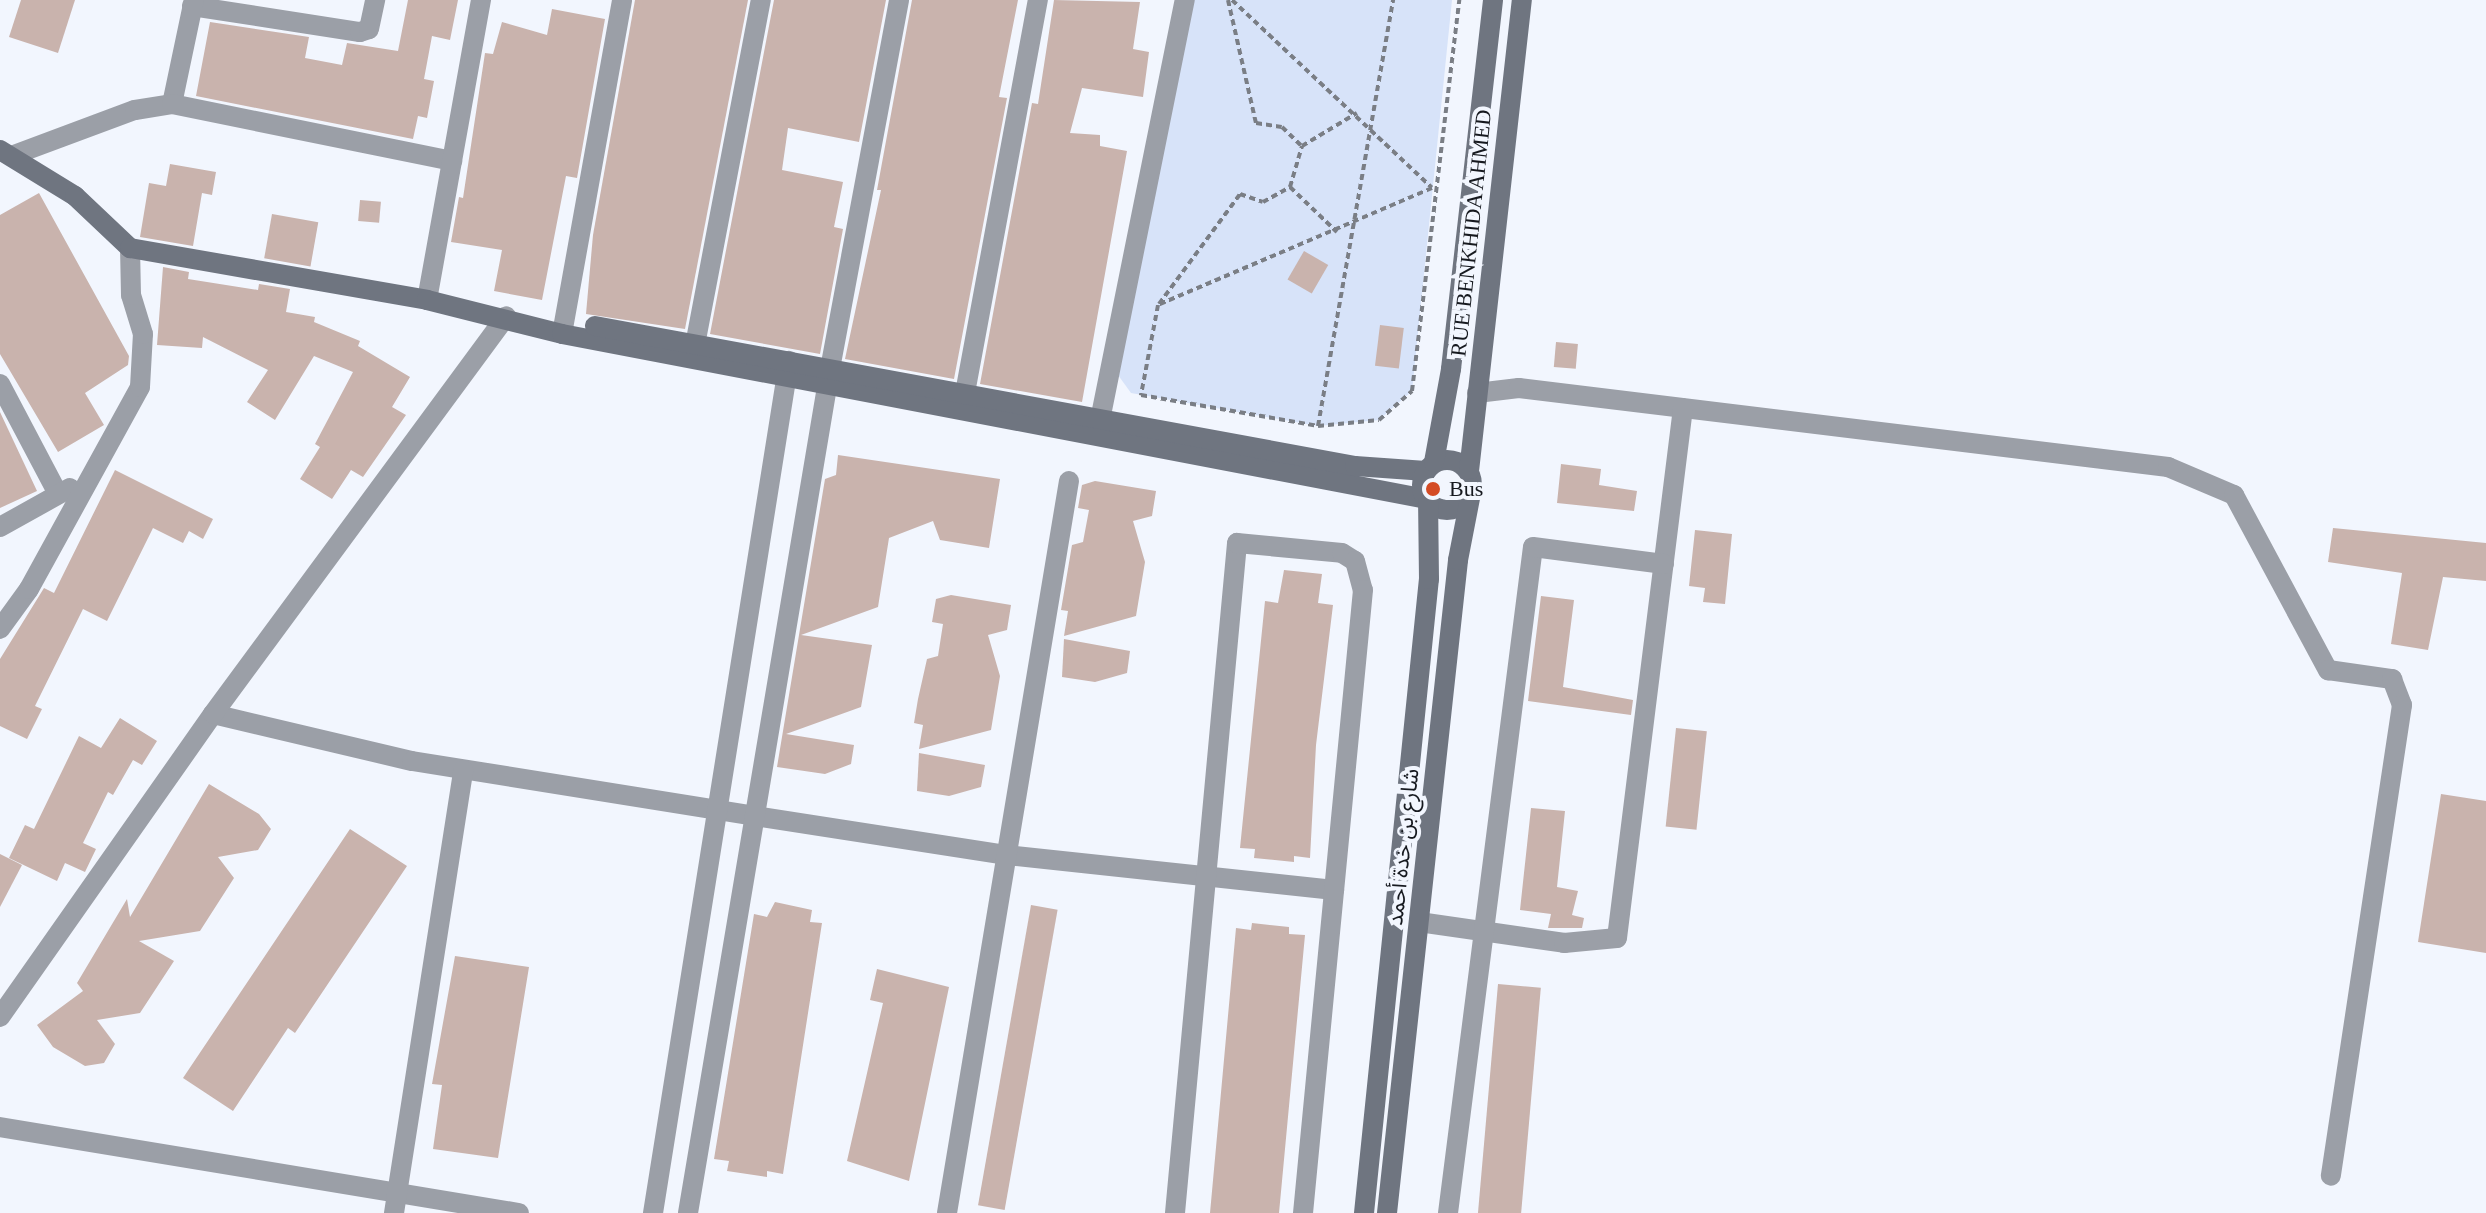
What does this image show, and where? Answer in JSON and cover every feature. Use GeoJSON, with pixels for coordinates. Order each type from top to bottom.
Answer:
{"type":"FeatureCollection","features":[{"type":"Feature","properties":{"kind":"main road"},"geometry":{"type":"LineString","coordinates":[[1364,1213],[1429,579],[1427,500],[1422,484],[1430,467],[1451,369],[1493,0]]}},
{"type":"Feature","properties":{"kind":"main road","name":"RUE BENKHIDA AHMED"},"geometry":{"type":"LineString","coordinates":[[1471,479],[1477,393],[1522,0]]}},
{"type":"Feature","properties":{"kind":"main road"},"geometry":{"type":"LineString","coordinates":[[5,153],[75,196],[130,248],[427,300],[788,370],[1099,427],[1355,466],[1430,467],[1449,459],[1471,479],[1459,507],[1443,510],[1427,500],[1099,427],[965,393],[829,377]]}},
{"type":"Feature","properties":{"kind":"main road"},"geometry":{"type":"LineString","coordinates":[[563,327],[695,345],[716,356]]}},
{"type":"Feature","properties":{"kind":"main road","name":"شارع بن خدة أحمد"},"geometry":{"type":"LineString","coordinates":[[1387,1213],[1458,560],[1471,479]]}},
{"type":"Feature","properties":{"kind":"street"},"geometry":{"type":"LineString","coordinates":[[172,104],[193,3],[360,32],[369,29],[375,0]]}},
{"type":"Feature","properties":{"kind":"street"},"geometry":{"type":"LineString","coordinates":[[563,327],[622,0]]}},
{"type":"Feature","properties":{"kind":"street"},"geometry":{"type":"LineString","coordinates":[[695,345],[761,0]]}},
{"type":"Feature","properties":{"kind":"street"},"geometry":{"type":"LineString","coordinates":[[688,1213],[829,377],[899,0]]}},
{"type":"Feature","properties":{"kind":"street"},"geometry":{"type":"LineString","coordinates":[[965,393],[1038,0]]}},
{"type":"Feature","properties":{"kind":"street"},"geometry":{"type":"LineString","coordinates":[[1099,427],[1185,0]]}},
{"type":"Feature","properties":{"kind":"street"},"geometry":{"type":"LineString","coordinates":[[427,300],[482,2]]}},
{"type":"Feature","properties":{"kind":"street"},"geometry":{"type":"LineString","coordinates":[[5,153],[135,110],[172,104],[452,161]]}},
{"type":"Feature","properties":{"kind":"street"},"geometry":{"type":"LineString","coordinates":[[0,629],[98,470],[140,387],[143,334],[131,295],[130,248]]}},
{"type":"Feature","properties":{"kind":"street"},"geometry":{"type":"LineString","coordinates":[[0,1017],[213,714],[506,316]]}},
{"type":"Feature","properties":{"kind":"street"},"geometry":{"type":"LineString","coordinates":[[653,1213],[788,370]]}},
{"type":"Feature","properties":{"kind":"street"},"geometry":{"type":"LineString","coordinates":[[0,384],[58,494]]}},
{"type":"Feature","properties":{"kind":"street"},"geometry":{"type":"LineString","coordinates":[[1477,393],[1519,388],[2168,467],[2234,495],[2328,670],[2392,679],[2402,705],[2331,1176]]}},
{"type":"Feature","properties":{"kind":"street"},"geometry":{"type":"LineString","coordinates":[[1419,922],[1482,934],[1564,943],[1617,938],[1683,408]]}},
{"type":"Feature","properties":{"kind":"street"},"geometry":{"type":"LineString","coordinates":[[0,527],[98,470]]}},
{"type":"Feature","properties":{"kind":"street"},"geometry":{"type":"LineString","coordinates":[[947,1213],[1069,481]]}},
{"type":"Feature","properties":{"kind":"street"},"geometry":{"type":"LineString","coordinates":[[1175,1213],[1237,543],[1342,553],[1355,561],[1363,590],[1303,1213]]}},
{"type":"Feature","properties":{"kind":"street"},"geometry":{"type":"LineString","coordinates":[[1448,1213],[1533,547],[1664,564]]}},
{"type":"Feature","properties":{"kind":"street"},"geometry":{"type":"LineString","coordinates":[[213,714],[463,770],[755,816],[1007,855],[1334,890]]}},
{"type":"Feature","properties":{"kind":"street"},"geometry":{"type":"LineString","coordinates":[[396,1203],[463,770]]}},
{"type":"Feature","properties":{"kind":"street"},"geometry":{"type":"LineString","coordinates":[[0,1127],[396,1203],[519,1213]]}},
{"type":"Feature","properties":{"kind":"path"},"geometry":{"type":"LineString","coordinates":[[1230,0],[1371,125],[1432,188]]}},
{"type":"Feature","properties":{"kind":"path"},"geometry":{"type":"LineString","coordinates":[[1230,0],[1256,123],[1282,127],[1302,146]]}},
{"type":"Feature","properties":{"kind":"path"},"geometry":{"type":"LineString","coordinates":[[1318,426],[1393,0]]}},
{"type":"Feature","properties":{"kind":"path"},"geometry":{"type":"LineString","coordinates":[[1357,113],[1302,146],[1290,187],[1263,202],[1240,194],[1158,305],[1141,395],[1318,426],[1379,420],[1412,391],[1432,188],[1459,0]]}},
{"type":"Feature","properties":{"kind":"path"},"geometry":{"type":"LineString","coordinates":[[1290,187],[1337,232]]}},
{"type":"Feature","properties":{"kind":"path"},"geometry":{"type":"LineString","coordinates":[[1158,305],[1337,232],[1432,188]]}},
{"type":"Feature","properties":{"kind":"shaded area"},"geometry":{"type":"Polygon","coordinates":[[[1186,0],[1452,0],[1412,391],[1379,420],[1318,426],[1131,393],[1118,375],[1186,0]]]}},
{"type":"Feature","properties":{"kind":"building"},"geometry":{"type":"Polygon","coordinates":[[[21,0],[75,0],[58,53],[9,37],[21,0]]]}},
{"type":"Feature","properties":{"kind":"building"},"geometry":{"type":"Polygon","coordinates":[[[408,0],[458,0],[450,40],[432,36],[424,79],[434,81],[427,118],[418,116],[413,139],[196,96],[210,22],[309,37],[305,58],[342,65],[347,43],[398,51],[408,0]]]}},
{"type":"Feature","properties":{"kind":"building"},"geometry":{"type":"Polygon","coordinates":[[[635,0],[748,0],[685,329],[586,314],[593,235],[635,0]]]}},
{"type":"Feature","properties":{"kind":"building"},"geometry":{"type":"Polygon","coordinates":[[[774,0],[886,0],[859,142],[788,128],[782,170],[843,182],[834,227],[843,229],[820,354],[710,334],[774,0]]]}},
{"type":"Feature","properties":{"kind":"building"},"geometry":{"type":"Polygon","coordinates":[[[912,0],[1018,0],[999,97],[1007,98],[954,379],[845,359],[881,190],[877,190],[912,0]]]}},
{"type":"Feature","properties":{"kind":"building"},"geometry":{"type":"Polygon","coordinates":[[[1054,0],[1140,2],[1133,49],[1149,52],[1143,97],[1082,88],[1070,133],[1100,135],[1100,146],[1127,151],[1082,402],[980,384],[1032,103],[1038,104],[1054,0]]]}},
{"type":"Feature","properties":{"kind":"building"},"geometry":{"type":"Polygon","coordinates":[[[552,9],[605,19],[577,178],[566,176],[542,300],[494,291],[502,250],[451,242],[459,197],[463,198],[485,53],[493,54],[502,22],[547,35],[552,9]]]}},
{"type":"Feature","properties":{"kind":"building"},"geometry":{"type":"Polygon","coordinates":[[[170,164],[216,172],[212,195],[202,193],[193,246],[140,237],[149,183],[166,186],[170,164]]]}},
{"type":"Feature","properties":{"kind":"building"},"geometry":{"type":"Polygon","coordinates":[[[39,193],[129,356],[128,365],[85,393],[104,425],[58,452],[0,354],[0,215],[39,193]]]}},
{"type":"Feature","properties":{"kind":"building"},"geometry":{"type":"Polygon","coordinates":[[[360,200],[381,202],[379,223],[358,221],[360,200]]]}},
{"type":"Feature","properties":{"kind":"building"},"geometry":{"type":"Polygon","coordinates":[[[272,214],[318,222],[310,266],[264,258],[272,214]]]}},
{"type":"Feature","properties":{"kind":"building"},"geometry":{"type":"Polygon","coordinates":[[[1304,251],[1328,265],[1312,294],[1288,280],[1304,251]]]}},
{"type":"Feature","properties":{"kind":"building"},"geometry":{"type":"Polygon","coordinates":[[[163,267],[189,272],[188,279],[258,290],[259,284],[290,289],[286,312],[315,317],[314,322],[360,341],[358,346],[410,377],[392,407],[406,415],[363,477],[351,470],[332,499],[300,479],[320,447],[315,444],[353,372],[314,356],[275,420],[247,402],[268,370],[203,337],[202,348],[157,345],[163,267]]]}},
{"type":"Feature","properties":{"kind":"building"},"geometry":{"type":"Polygon","coordinates":[[[1380,325],[1404,328],[1399,369],[1375,366],[1380,325]]]}},
{"type":"Feature","properties":{"kind":"building"},"geometry":{"type":"Polygon","coordinates":[[[1556,342],[1578,344],[1576,369],[1554,367],[1556,342]]]}},
{"type":"Feature","properties":{"kind":"building"},"geometry":{"type":"Polygon","coordinates":[[[0,412],[37,491],[0,508],[0,412]]]}},
{"type":"Feature","properties":{"kind":"building"},"geometry":{"type":"Polygon","coordinates":[[[838,455],[1000,479],[989,548],[940,540],[933,521],[889,538],[878,607],[801,635],[872,645],[861,707],[786,734],[854,745],[851,764],[825,774],[777,767],[825,479],[836,475],[838,455]]]}},
{"type":"Feature","properties":{"kind":"building"},"geometry":{"type":"Polygon","coordinates":[[[1561,464],[1601,469],[1599,485],[1637,491],[1634,511],[1557,503],[1561,464]]]}},
{"type":"Feature","properties":{"kind":"building"},"geometry":{"type":"Polygon","coordinates":[[[115,470],[213,519],[203,539],[189,531],[183,543],[153,528],[107,621],[83,609],[35,706],[42,709],[27,739],[0,726],[0,659],[44,588],[54,593],[115,470]]]}},
{"type":"Feature","properties":{"kind":"building"},"geometry":{"type":"Polygon","coordinates":[[[1095,481],[1156,491],[1152,516],[1133,521],[1145,562],[1136,616],[1064,636],[1068,611],[1061,610],[1072,545],[1083,542],[1089,510],[1078,508],[1082,485],[1095,481]]]}},
{"type":"Feature","properties":{"kind":"building"},"geometry":{"type":"Polygon","coordinates":[[[2333,528],[2486,543],[2486,581],[2443,577],[2428,650],[2391,644],[2402,573],[2328,562],[2333,528]]]}},
{"type":"Feature","properties":{"kind":"building"},"geometry":{"type":"Polygon","coordinates":[[[1695,530],[1732,534],[1725,604],[1703,602],[1705,588],[1689,586],[1695,530]]]}},
{"type":"Feature","properties":{"kind":"building"},"geometry":{"type":"Polygon","coordinates":[[[1284,570],[1322,574],[1318,603],[1333,605],[1316,745],[1310,858],[1294,856],[1294,862],[1254,858],[1255,849],[1240,848],[1265,601],[1278,603],[1284,570]]]}},
{"type":"Feature","properties":{"kind":"building"},"geometry":{"type":"Polygon","coordinates":[[[951,595],[1011,605],[1007,630],[988,635],[1000,676],[991,730],[919,749],[923,725],[914,723],[918,699],[927,659],[938,656],[943,624],[932,622],[936,599],[951,595]]]}},
{"type":"Feature","properties":{"kind":"building"},"geometry":{"type":"Polygon","coordinates":[[[1541,596],[1574,600],[1563,687],[1633,700],[1631,715],[1528,701],[1541,596]]]}},
{"type":"Feature","properties":{"kind":"building"},"geometry":{"type":"Polygon","coordinates":[[[1064,639],[1130,651],[1127,673],[1095,682],[1062,677],[1064,639]]]}},
{"type":"Feature","properties":{"kind":"building"},"geometry":{"type":"Polygon","coordinates":[[[120,718],[157,741],[142,765],[133,760],[113,795],[108,792],[83,843],[96,849],[85,872],[65,863],[57,881],[9,858],[25,825],[34,829],[79,736],[101,748],[120,718]]]}},
{"type":"Feature","properties":{"kind":"building"},"geometry":{"type":"Polygon","coordinates":[[[1676,728],[1707,731],[1696,830],[1666,826],[1676,728]]]}},
{"type":"Feature","properties":{"kind":"building"},"geometry":{"type":"Polygon","coordinates":[[[919,753],[985,765],[981,787],[949,796],[917,791],[919,753]]]}},
{"type":"Feature","properties":{"kind":"building"},"geometry":{"type":"Polygon","coordinates":[[[209,784],[259,814],[271,829],[258,850],[218,857],[234,878],[200,931],[139,941],[174,961],[140,1013],[97,1020],[115,1044],[104,1063],[85,1066],[53,1047],[37,1025],[83,991],[77,983],[127,899],[130,917],[209,784]]]}},
{"type":"Feature","properties":{"kind":"building"},"geometry":{"type":"Polygon","coordinates":[[[2441,794],[2486,801],[2486,953],[2418,942],[2441,794]]]}},
{"type":"Feature","properties":{"kind":"building"},"geometry":{"type":"Polygon","coordinates":[[[1531,808],[1565,811],[1557,887],[1578,891],[1572,915],[1584,918],[1582,928],[1548,928],[1551,914],[1520,910],[1531,808]]]}},
{"type":"Feature","properties":{"kind":"building"},"geometry":{"type":"Polygon","coordinates":[[[350,829],[407,866],[295,1033],[288,1028],[233,1111],[183,1078],[350,829]]]}},
{"type":"Feature","properties":{"kind":"building"},"geometry":{"type":"Polygon","coordinates":[[[0,854],[22,865],[0,907],[0,854]]]}},
{"type":"Feature","properties":{"kind":"building"},"geometry":{"type":"Polygon","coordinates":[[[775,902],[812,910],[810,922],[822,923],[783,1174],[767,1171],[767,1177],[727,1171],[729,1161],[714,1159],[754,914],[767,917],[775,902]]]}},
{"type":"Feature","properties":{"kind":"building"},"geometry":{"type":"Polygon","coordinates":[[[1031,905],[1058,910],[1005,1210],[978,1205],[1031,905]]]}},
{"type":"Feature","properties":{"kind":"building"},"geometry":{"type":"Polygon","coordinates":[[[1252,923],[1289,927],[1289,934],[1305,935],[1279,1213],[1210,1213],[1236,928],[1251,930],[1252,923]]]}},
{"type":"Feature","properties":{"kind":"building"},"geometry":{"type":"Polygon","coordinates":[[[455,956],[529,967],[498,1158],[433,1149],[442,1085],[432,1084],[455,956]]]}},
{"type":"Feature","properties":{"kind":"building"},"geometry":{"type":"Polygon","coordinates":[[[877,969],[949,987],[909,1181],[847,1161],[883,1003],[870,1000],[877,969]]]}},
{"type":"Feature","properties":{"kind":"building"},"geometry":{"type":"Polygon","coordinates":[[[1498,984],[1541,988],[1521,1213],[1478,1213],[1498,984]]]}},
{"type":"Feature","properties":{"kind":"place","name":"Bus"},"geometry":{"type":"Point","coordinates":[1433,489]}}]}
